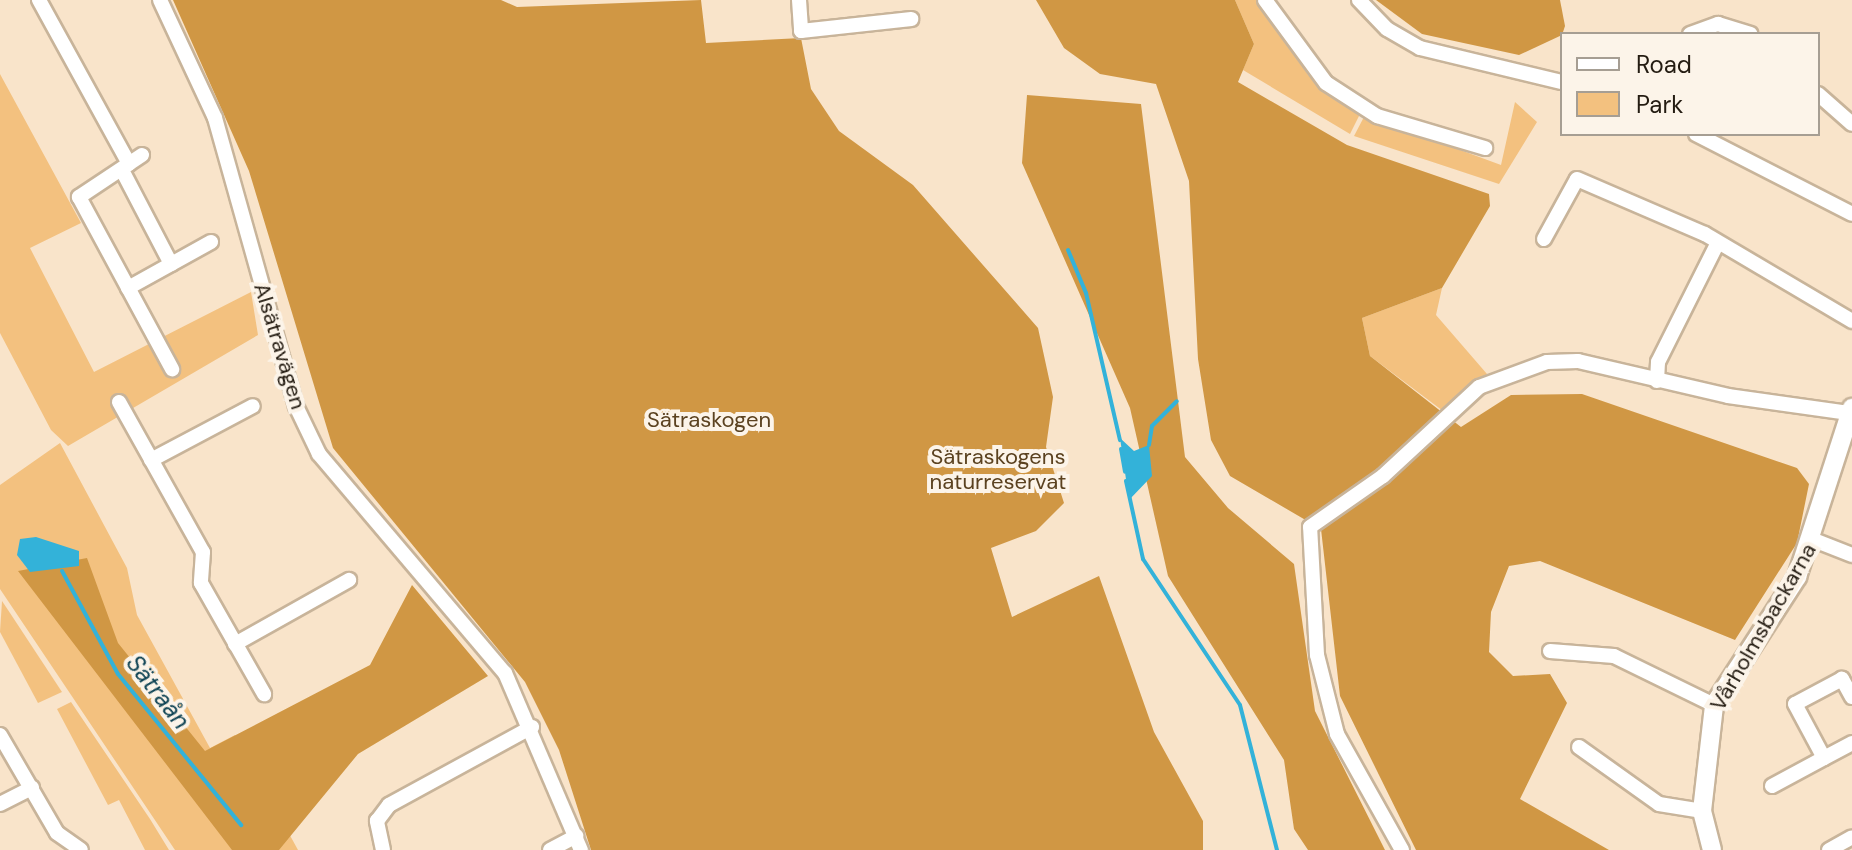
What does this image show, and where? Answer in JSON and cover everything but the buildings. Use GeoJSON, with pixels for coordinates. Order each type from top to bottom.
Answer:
{"type":"FeatureCollection","features":[{"type":"Feature","properties":{"kind":"street"},"geometry":{"type":"LineString","coordinates":[[39,0],[131,164],[171,264]]}},
{"type":"Feature","properties":{"kind":"street","name":"Alsätravägen"},"geometry":{"type":"LineString","coordinates":[[160,0],[215,118],[296,406],[319,454],[505,673],[532,727],[578,843],[550,850]]}},
{"type":"Feature","properties":{"kind":"street"},"geometry":{"type":"LineString","coordinates":[[799,0],[801,31],[911,19]]}},
{"type":"Feature","properties":{"kind":"street"},"geometry":{"type":"LineString","coordinates":[[1265,0],[1326,83],[1377,116],[1485,148]]}},
{"type":"Feature","properties":{"kind":"street"},"geometry":{"type":"LineString","coordinates":[[1359,0],[1387,29],[1420,48],[1560,82]]}},
{"type":"Feature","properties":{"kind":"street"},"geometry":{"type":"LineString","coordinates":[[1696,32],[1718,24],[1744,32]]}},
{"type":"Feature","properties":{"kind":"street"},"geometry":{"type":"LineString","coordinates":[[1820,96],[1852,124]]}},
{"type":"Feature","properties":{"kind":"street"},"geometry":{"type":"LineString","coordinates":[[1700,136],[1852,214]]}},
{"type":"Feature","properties":{"kind":"street"},"geometry":{"type":"LineString","coordinates":[[131,164],[79,197],[172,369]]}},
{"type":"Feature","properties":{"kind":"street"},"geometry":{"type":"LineString","coordinates":[[1544,239],[1577,179],[1705,234],[1716,246],[1852,321]]}},
{"type":"Feature","properties":{"kind":"street"},"geometry":{"type":"LineString","coordinates":[[128,288],[211,242]]}},
{"type":"Feature","properties":{"kind":"street"},"geometry":{"type":"LineString","coordinates":[[1657,381],[1658,362],[1716,246]]}},
{"type":"Feature","properties":{"kind":"street"},"geometry":{"type":"LineString","coordinates":[[1402,850],[1337,734],[1317,655],[1310,527],[1499,376],[1578,361],[1657,381],[1851,410]]}},
{"type":"Feature","properties":{"kind":"street"},"geometry":{"type":"LineString","coordinates":[[119,402],[203,552],[201,583],[264,694]]}},
{"type":"Feature","properties":{"kind":"street","name":"Alsätravägen"},"geometry":{"type":"LineString","coordinates":[[151,460],[253,406]]}},
{"type":"Feature","properties":{"kind":"street","name":"Vårholmsbackarna"},"geometry":{"type":"LineString","coordinates":[[1712,850],[1702,811],[1714,705],[1814,540],[1851,410]]}},
{"type":"Feature","properties":{"kind":"street"},"geometry":{"type":"LineString","coordinates":[[1814,540],[1852,555]]}},
{"type":"Feature","properties":{"kind":"street"},"geometry":{"type":"LineString","coordinates":[[235,644],[349,580]]}},
{"type":"Feature","properties":{"kind":"street"},"geometry":{"type":"LineString","coordinates":[[1550,651],[1614,656],[1714,705]]}},
{"type":"Feature","properties":{"kind":"street"},"geometry":{"type":"LineString","coordinates":[[1824,758],[1795,704],[1847,676],[1852,697]]}},
{"type":"Feature","properties":{"kind":"street"},"geometry":{"type":"LineString","coordinates":[[383,850],[377,821],[389,805],[532,727]]}},
{"type":"Feature","properties":{"kind":"street"},"geometry":{"type":"LineString","coordinates":[[0,735],[57,833],[81,850]]}},
{"type":"Feature","properties":{"kind":"street"},"geometry":{"type":"LineString","coordinates":[[1772,786],[1852,743]]}},
{"type":"Feature","properties":{"kind":"street"},"geometry":{"type":"LineString","coordinates":[[1579,747],[1659,804],[1702,811]]}},
{"type":"Feature","properties":{"kind":"street"},"geometry":{"type":"LineString","coordinates":[[0,804],[32,788]]}},
{"type":"Feature","properties":{"kind":"street"},"geometry":{"type":"LineString","coordinates":[[1829,850],[1852,837]]}},
{"type":"Feature","properties":{"kind":"green space","name":"Sätraskogen"},"geometry":{"type":"Polygon","coordinates":[[[173,0],[501,0],[517,7],[701,0],[706,43],[801,38],[811,89],[839,131],[913,185],[1038,328],[1053,397],[1046,447],[1064,503],[1036,531],[991,548],[1012,617],[1099,576],[1154,732],[1203,821],[1203,850],[591,850],[559,750],[525,682],[333,448],[249,171],[173,0]]]}},
{"type":"Feature","properties":{"kind":"green space"},"geometry":{"type":"Polygon","coordinates":[[[1036,0],[1235,0],[1254,44],[1238,82],[1347,145],[1489,194],[1490,206],[1442,288],[1362,318],[1370,356],[1461,427],[1511,395],[1582,394],[1797,468],[1809,484],[1797,543],[1735,640],[1540,561],[1509,566],[1491,612],[1489,652],[1513,676],[1550,674],[1567,703],[1520,799],[1609,850],[1416,850],[1340,696],[1321,529],[1230,476],[1211,440],[1198,359],[1189,181],[1156,84],[1100,74],[1064,48],[1036,0]]]}},
{"type":"Feature","properties":{"kind":"green space"},"geometry":{"type":"Polygon","coordinates":[[[1235,0],[1258,0],[1309,76],[1361,112],[1350,134],[1243,70],[1254,44],[1235,0]]]}},
{"type":"Feature","properties":{"kind":"green space"},"geometry":{"type":"Polygon","coordinates":[[[1376,0],[1560,0],[1565,26],[1560,36],[1519,55],[1422,34],[1376,0]]]}},
{"type":"Feature","properties":{"kind":"green space"},"geometry":{"type":"Polygon","coordinates":[[[0,74],[81,223],[30,248],[94,372],[251,292],[258,335],[68,446],[51,430],[0,333],[0,74]]]}},
{"type":"Feature","properties":{"kind":"green space"},"geometry":{"type":"Polygon","coordinates":[[[1027,95],[1141,104],[1185,457],[1228,508],[1294,564],[1315,711],[1385,850],[1308,850],[1294,829],[1284,760],[1168,576],[1130,408],[1022,163],[1027,95]]]}},
{"type":"Feature","properties":{"kind":"green space"},"geometry":{"type":"Polygon","coordinates":[[[1515,102],[1537,122],[1499,184],[1354,136],[1365,115],[1501,165],[1515,102]]]}},
{"type":"Feature","properties":{"kind":"green space"},"geometry":{"type":"Polygon","coordinates":[[[1442,288],[1436,315],[1487,374],[1443,411],[1370,356],[1362,318],[1442,288]]]}},
{"type":"Feature","properties":{"kind":"green space"},"geometry":{"type":"Polygon","coordinates":[[[60,443],[127,568],[137,615],[210,748],[235,735],[298,850],[175,850],[0,589],[0,485],[60,443]]]}},
{"type":"Feature","properties":{"kind":"green space"},"geometry":{"type":"Polygon","coordinates":[[[87,558],[118,643],[205,751],[370,665],[412,585],[488,676],[358,754],[279,850],[232,850],[18,571],[87,558]]]}},
{"type":"Feature","properties":{"kind":"green space"},"geometry":{"type":"Polygon","coordinates":[[[2,601],[62,692],[38,703],[0,632],[2,601]]]}},
{"type":"Feature","properties":{"kind":"green space"},"geometry":{"type":"Polygon","coordinates":[[[71,702],[169,850],[145,850],[119,800],[108,805],[57,709],[71,702]]]}},
{"type":"Feature","properties":{"kind":"water"},"geometry":{"type":"Polygon","coordinates":[[[1120,438],[1134,451],[1149,445],[1152,476],[1129,500],[1120,438]]]}},
{"type":"Feature","properties":{"kind":"water"},"geometry":{"type":"Polygon","coordinates":[[[36,537],[79,551],[79,566],[30,572],[17,555],[20,539],[36,537]]]}},
{"type":"Feature","properties":{"kind":"waterway"},"geometry":{"type":"LineString","coordinates":[[1068,250],[1086,293],[1120,440]]}},
{"type":"Feature","properties":{"kind":"waterway"},"geometry":{"type":"LineString","coordinates":[[1149,445],[1152,426],[1177,401]]}},
{"type":"Feature","properties":{"kind":"waterway"},"geometry":{"type":"LineString","coordinates":[[1121,449],[1125,472]]}},
{"type":"Feature","properties":{"kind":"waterway"},"geometry":{"type":"LineString","coordinates":[[1126,481],[1143,559],[1240,705],[1277,850]]}},
{"type":"Feature","properties":{"kind":"waterway","name":"Sätraån"},"geometry":{"type":"LineString","coordinates":[[62,571],[118,674],[241,825]]}},
{"type":"Feature","properties":{"kind":"park label","name":"Sätraskogens naturreservat"},"geometry":{"type":"Point","coordinates":[998,468]}}]}
